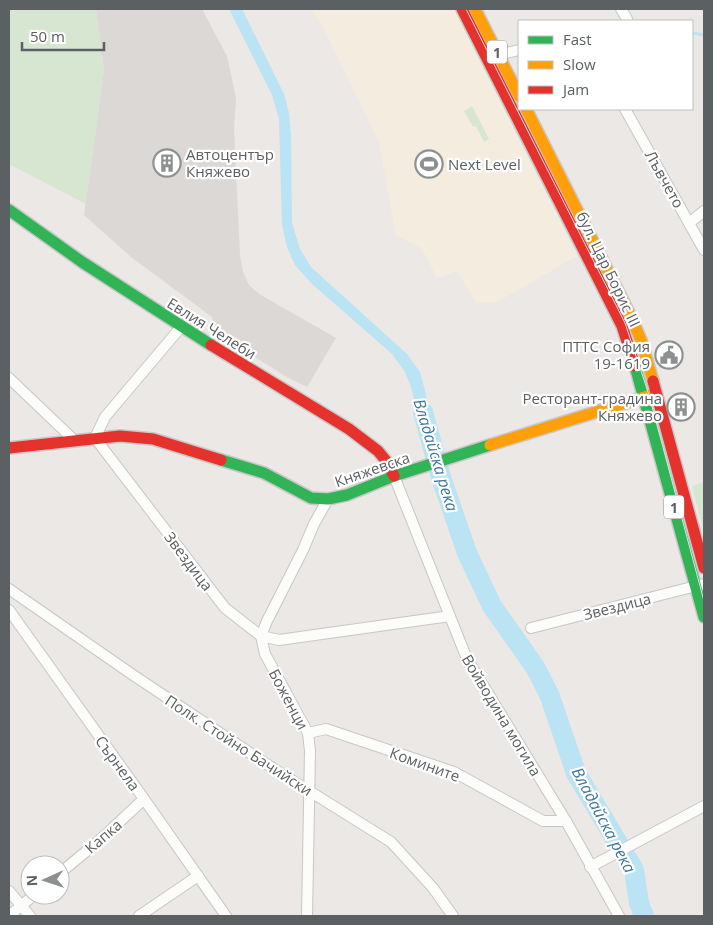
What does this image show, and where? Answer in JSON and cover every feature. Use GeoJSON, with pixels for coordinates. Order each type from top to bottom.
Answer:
{"type":"FeatureCollection","features":[{"type":"Feature","properties":{"kind":"main road","name":"бул. Цар Борис III"},"geometry":{"type":"LineString","coordinates":[[462,9],[622,326],[700,585],[704,617]]}},
{"type":"Feature","properties":{"kind":"main road","name":"1"},"geometry":{"type":"LineString","coordinates":[[475,9],[518,94]]}},
{"type":"Feature","properties":{"kind":"main road","name":"бул. Цар Борис III"},"geometry":{"type":"LineString","coordinates":[[527,110],[641,340],[704,568]]}},
{"type":"Feature","properties":{"kind":"main road","name":"Евлия Челеби"},"geometry":{"type":"LineString","coordinates":[[9,210],[82,262],[181,326],[349,429],[378,451],[387,462],[394,476]]}},
{"type":"Feature","properties":{"kind":"main road","name":"Княжевска"},"geometry":{"type":"LineString","coordinates":[[9,448],[120,436],[153,439],[264,473],[311,498],[328,499],[452,457],[657,393]]}},
{"type":"Feature","properties":{"kind":"street"},"geometry":{"type":"LineString","coordinates":[[621,9],[627,19]]}},
{"type":"Feature","properties":{"kind":"street"},"geometry":{"type":"LineString","coordinates":[[498,54],[518,50]]}},
{"type":"Feature","properties":{"kind":"street","name":"Лъвчето"},"geometry":{"type":"LineString","coordinates":[[626,110],[704,250]]}},
{"type":"Feature","properties":{"kind":"street"},"geometry":{"type":"LineString","coordinates":[[689,223],[704,211]]}},
{"type":"Feature","properties":{"kind":"street"},"geometry":{"type":"LineString","coordinates":[[95,438],[105,417],[181,326]]}},
{"type":"Feature","properties":{"kind":"street"},"geometry":{"type":"LineString","coordinates":[[9,378],[75,441]]}},
{"type":"Feature","properties":{"kind":"street","name":"Звездица"},"geometry":{"type":"LineString","coordinates":[[95,438],[226,608],[261,636]]}},
{"type":"Feature","properties":{"kind":"street","name":"Войводина могила"},"geometry":{"type":"LineString","coordinates":[[394,476],[467,659],[566,821],[595,864],[620,916]]}},
{"type":"Feature","properties":{"kind":"street"},"geometry":{"type":"LineString","coordinates":[[328,499],[314,524],[261,636],[279,640],[450,616]]}},
{"type":"Feature","properties":{"kind":"street","name":"Звездица"},"geometry":{"type":"LineString","coordinates":[[531,628],[700,585]]}},
{"type":"Feature","properties":{"kind":"street","name":"Полк. Стойно Бачийски"},"geometry":{"type":"LineString","coordinates":[[9,589],[133,675],[309,792],[391,842],[433,888],[453,916]]}},
{"type":"Feature","properties":{"kind":"street","name":"Сърнела"},"geometry":{"type":"LineString","coordinates":[[9,610],[226,916]]}},
{"type":"Feature","properties":{"kind":"street","name":"Боженци"},"geometry":{"type":"LineString","coordinates":[[261,636],[265,654],[308,733],[310,751],[307,916]]}},
{"type":"Feature","properties":{"kind":"street","name":"Комините"},"geometry":{"type":"LineString","coordinates":[[308,733],[326,729],[454,772],[543,821],[566,821]]}},
{"type":"Feature","properties":{"kind":"street","name":"Капка"},"geometry":{"type":"LineString","coordinates":[[70,865],[144,799]]}},
{"type":"Feature","properties":{"kind":"street"},"geometry":{"type":"LineString","coordinates":[[595,864],[704,806]]}},
{"type":"Feature","properties":{"kind":"street"},"geometry":{"type":"LineString","coordinates":[[139,916],[198,876]]}},
{"type":"Feature","properties":{"kind":"street"},"geometry":{"type":"LineString","coordinates":[[9,891],[30,916]]}},
{"type":"Feature","properties":{"kind":"street"},"geometry":{"type":"LineString","coordinates":[[9,916],[21,906]]}},
{"type":"Feature","properties":{"kind":"shaded area"},"geometry":{"type":"Polygon","coordinates":[[[96,9],[202,9],[227,56],[236,98],[234,129],[240,255],[243,272],[249,285],[259,294],[336,338],[307,387],[285,376],[215,332],[212,317],[131,257],[84,215],[104,70],[96,9]]]}},
{"type":"Feature","properties":{"kind":"shaded area"},"geometry":{"type":"Polygon","coordinates":[[[309,9],[454,9],[577,256],[497,302],[476,303],[457,271],[437,278],[421,247],[396,236],[379,142],[320,21],[309,9]]]}},
{"type":"Feature","properties":{"kind":"green space"},"geometry":{"type":"Polygon","coordinates":[[[9,9],[96,9],[104,70],[86,204],[9,164],[9,9]]]}},
{"type":"Feature","properties":{"kind":"green space"},"geometry":{"type":"Polygon","coordinates":[[[472,106],[489,139],[484,142],[476,126],[473,127],[464,111],[472,106]]]}},
{"type":"Feature","properties":{"kind":"green space"},"geometry":{"type":"Polygon","coordinates":[[[704,482],[704,533],[692,486],[704,482]]]}},
{"type":"Feature","properties":{"kind":"water"},"geometry":{"type":"Polygon","coordinates":[[[229,9],[242,9],[284,94],[289,113],[291,136],[292,223],[300,249],[311,267],[407,354],[420,372],[437,436],[424,439],[411,387],[405,372],[392,354],[311,283],[295,265],[287,247],[282,225],[279,119],[272,95],[229,9]]]}},
{"type":"Feature","properties":{"kind":"waterway"},"geometry":{"type":"LineString","coordinates":[[693,33],[704,35]]}},
{"type":"Feature","properties":{"kind":"waterway","name":"Владайска река"},"geometry":{"type":"LineString","coordinates":[[423,412],[441,477],[467,553],[492,606],[535,667],[549,694],[576,773],[634,870],[639,903],[644,916]]}},
{"type":"Feature","properties":{"kind":"tram line"},"geometry":{"type":"LineString","coordinates":[[466,9],[625,323],[649,395],[704,601]]}},
{"type":"Feature","properties":{"kind":"traffic: fast"},"geometry":{"type":"LineString","coordinates":[[9,210],[82,262],[211,345]]}},
{"type":"Feature","properties":{"kind":"traffic: fast"},"geometry":{"type":"LineString","coordinates":[[635,366],[704,617]]}},
{"type":"Feature","properties":{"kind":"traffic: fast"},"geometry":{"type":"LineString","coordinates":[[221,460],[264,473],[311,498],[328,499],[347,495],[394,476],[490,445]]}},
{"type":"Feature","properties":{"kind":"traffic: slow"},"geometry":{"type":"LineString","coordinates":[[475,9],[518,94]]}},
{"type":"Feature","properties":{"kind":"traffic: slow"},"geometry":{"type":"LineString","coordinates":[[527,110],[631,317],[641,340],[653,381]]}},
{"type":"Feature","properties":{"kind":"traffic: slow"},"geometry":{"type":"LineString","coordinates":[[490,445],[654,394]]}},
{"type":"Feature","properties":{"kind":"traffic: jam"},"geometry":{"type":"LineString","coordinates":[[462,9],[622,326],[635,366]]}},
{"type":"Feature","properties":{"kind":"traffic: jam"},"geometry":{"type":"LineString","coordinates":[[211,345],[349,429],[378,451],[387,462],[394,476]]}},
{"type":"Feature","properties":{"kind":"traffic: jam"},"geometry":{"type":"LineString","coordinates":[[653,381],[704,568]]}},
{"type":"Feature","properties":{"kind":"traffic: jam"},"geometry":{"type":"LineString","coordinates":[[9,448],[120,436],[153,439],[221,460]]}},
{"type":"Feature","properties":{"kind":"place","name":"Автоцентър Княжево"},"geometry":{"type":"Point","coordinates":[167,163]}},
{"type":"Feature","properties":{"kind":"place","name":"Next Level"},"geometry":{"type":"Point","coordinates":[429,164]}},
{"type":"Feature","properties":{"kind":"place","name":"ПТТС София 19-1619"},"geometry":{"type":"Point","coordinates":[669,355]}},
{"type":"Feature","properties":{"kind":"place","name":"Ресторант-градина Княжево"},"geometry":{"type":"Point","coordinates":[681,407]}}]}
